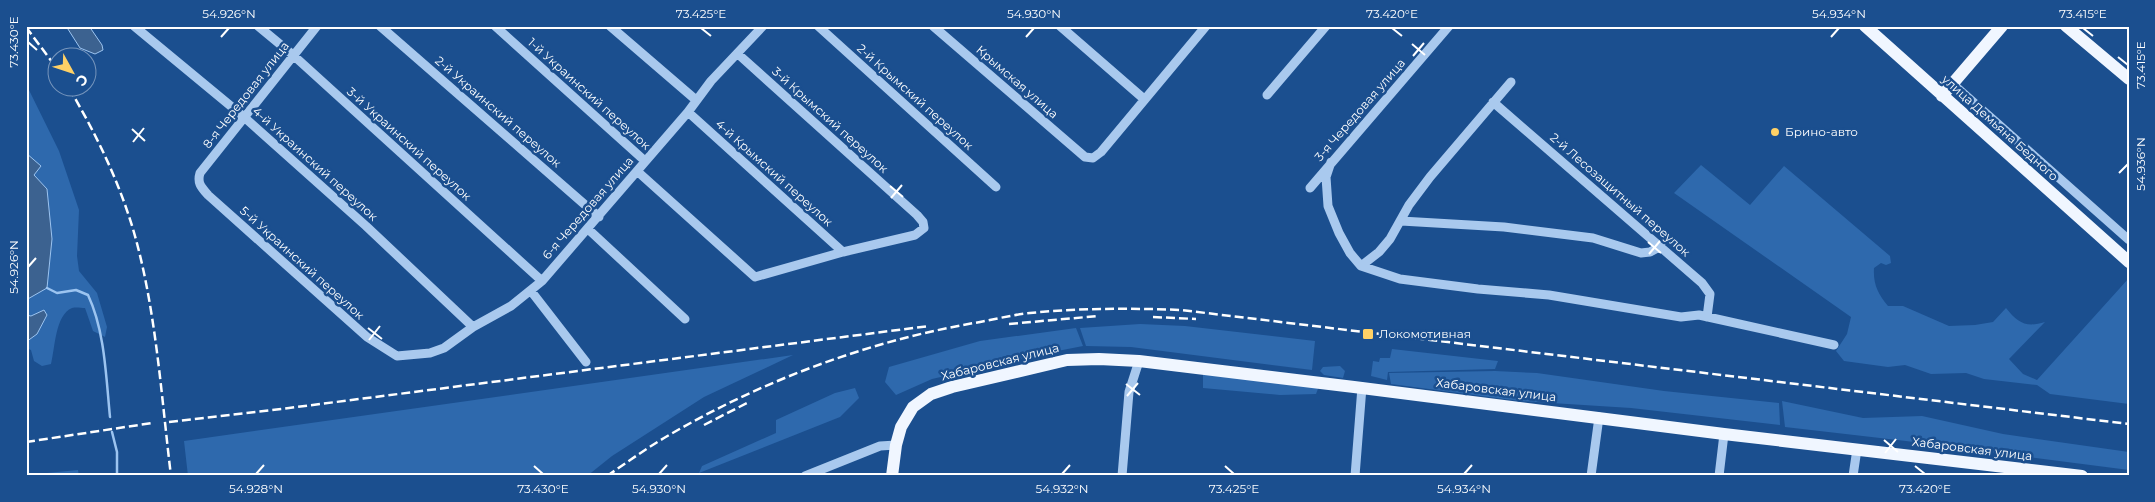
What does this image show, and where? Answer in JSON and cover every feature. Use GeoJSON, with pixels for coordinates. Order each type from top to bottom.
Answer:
{"type":"FeatureCollection","features":[{"type":"Feature","properties":{"kind":"main road","name":"улица Демьяна Бедного"},"geometry":{"type":"LineString","coordinates":[[1864,26],[2129,262]]}},
{"type":"Feature","properties":{"kind":"main road"},"geometry":{"type":"LineString","coordinates":[[1942,96],[2002,26]]}},
{"type":"Feature","properties":{"kind":"main road"},"geometry":{"type":"LineString","coordinates":[[2066,26],[2129,79]]}},
{"type":"Feature","properties":{"kind":"main road","name":"Хабаровская улица"},"geometry":{"type":"LineString","coordinates":[[896,445],[901,426],[913,407],[931,394],[952,387],[1067,360],[1139,361],[1724,434],[2082,476]]}},
{"type":"Feature","properties":{"kind":"main road"},"geometry":{"type":"LineString","coordinates":[[892,476],[896,445]]}},
{"type":"Feature","properties":{"kind":"street","name":"4-й Украинский переулок"},"geometry":{"type":"LineString","coordinates":[[134,26],[244,117],[366,226],[473,328]]}},
{"type":"Feature","properties":{"kind":"street","name":"3-й Украинский переулок"},"geometry":{"type":"LineString","coordinates":[[258,26],[293,55],[542,281]]}},
{"type":"Feature","properties":{"kind":"street","name":"8-я Чередовая улица"},"geometry":{"type":"LineString","coordinates":[[198,180],[200,173],[317,26]]}},
{"type":"Feature","properties":{"kind":"street","name":"2-й Украинский переулок"},"geometry":{"type":"LineString","coordinates":[[380,26],[599,217]]}},
{"type":"Feature","properties":{"kind":"street","name":"1-й Украинский переулок"},"geometry":{"type":"LineString","coordinates":[[495,26],[645,161]]}},
{"type":"Feature","properties":{"kind":"street"},"geometry":{"type":"LineString","coordinates":[[610,26],[696,100]]}},
{"type":"Feature","properties":{"kind":"street","name":"6-я Чередовая улица"},"geometry":{"type":"LineString","coordinates":[[397,356],[430,353],[444,348],[473,328],[499,314],[531,291],[599,217],[688,112],[711,81],[763,26]]}},
{"type":"Feature","properties":{"kind":"street","name":"2-й Крымский переулок"},"geometry":{"type":"LineString","coordinates":[[818,26],[996,187]]}},
{"type":"Feature","properties":{"kind":"street","name":"Крымская улица"},"geometry":{"type":"LineString","coordinates":[[933,26],[1085,157],[1093,158],[1101,152],[1144,99]]}},
{"type":"Feature","properties":{"kind":"street"},"geometry":{"type":"LineString","coordinates":[[1060,26],[1144,99],[1206,26]]}},
{"type":"Feature","properties":{"kind":"street"},"geometry":{"type":"LineString","coordinates":[[1267,95],[1326,26]]}},
{"type":"Feature","properties":{"kind":"street","name":"3-я Чередовая улица"},"geometry":{"type":"LineString","coordinates":[[1310,188],[1448,26]]}},
{"type":"Feature","properties":{"kind":"street","name":"3-й Крымский переулок"},"geometry":{"type":"LineString","coordinates":[[738,54],[923,222],[924,228],[915,235],[843,252]]}},
{"type":"Feature","properties":{"kind":"street"},"geometry":{"type":"LineString","coordinates":[[1361,266],[1379,252],[1390,239],[1409,205],[1430,177],[1511,82]]}},
{"type":"Feature","properties":{"kind":"street","name":"улица Демьяна Бедного"},"geometry":{"type":"LineString","coordinates":[[1953,84],[2129,240]]}},
{"type":"Feature","properties":{"kind":"street","name":"2-й Лесозащитный переулок"},"geometry":{"type":"LineString","coordinates":[[1494,102],[1662,246],[1702,283],[1710,294],[1707,317]]}},
{"type":"Feature","properties":{"kind":"street","name":"4-й Крымский переулок"},"geometry":{"type":"LineString","coordinates":[[688,112],[843,252]]}},
{"type":"Feature","properties":{"kind":"street"},"geometry":{"type":"LineString","coordinates":[[1331,162],[1326,177],[1328,206],[1342,240],[1361,266],[1400,279],[1478,289],[1549,295],[1681,317],[1699,314],[1834,345]]}},
{"type":"Feature","properties":{"kind":"street"},"geometry":{"type":"LineString","coordinates":[[637,171],[755,277],[843,252]]}},
{"type":"Feature","properties":{"kind":"street","name":"5-й Украинский переулок"},"geometry":{"type":"LineString","coordinates":[[198,180],[200,187],[208,195],[367,337],[397,356]]}},
{"type":"Feature","properties":{"kind":"street"},"geometry":{"type":"LineString","coordinates":[[1401,221],[1504,227],[1593,238],[1641,253],[1650,252],[1662,246]]}},
{"type":"Feature","properties":{"kind":"street"},"geometry":{"type":"LineString","coordinates":[[588,229],[685,319]]}},
{"type":"Feature","properties":{"kind":"street"},"geometry":{"type":"LineString","coordinates":[[531,291],[586,362]]}},
{"type":"Feature","properties":{"kind":"street"},"geometry":{"type":"LineString","coordinates":[[1122,476],[1129,392],[1139,361]]}},
{"type":"Feature","properties":{"kind":"street"},"geometry":{"type":"LineString","coordinates":[[1355,476],[1362,388]]}},
{"type":"Feature","properties":{"kind":"street"},"geometry":{"type":"LineString","coordinates":[[1591,476],[1599,417]]}},
{"type":"Feature","properties":{"kind":"street"},"geometry":{"type":"LineString","coordinates":[[1720,476],[1724,434]]}},
{"type":"Feature","properties":{"kind":"street"},"geometry":{"type":"LineString","coordinates":[[805,476],[880,446],[896,445]]}},
{"type":"Feature","properties":{"kind":"street"},"geometry":{"type":"LineString","coordinates":[[1853,476],[1857,449]]}},
{"type":"Feature","properties":{"kind":"shaded area"},"geometry":{"type":"Polygon","coordinates":[[[66,26],[89,26],[102,45],[103,50],[98,52],[98,48],[80,48],[66,26]]]}},
{"type":"Feature","properties":{"kind":"shaded area"},"geometry":{"type":"Polygon","coordinates":[[[26,84],[59,151],[79,210],[77,256],[79,271],[97,293],[107,327],[105,337],[93,331],[85,308],[72,308],[66,312],[59,325],[51,364],[42,366],[34,361],[31,350],[26,348],[26,84]]]}},
{"type":"Feature","properties":{"kind":"shaded area"},"geometry":{"type":"Polygon","coordinates":[[[26,153],[41,166],[34,175],[47,189],[52,239],[47,288],[26,300],[26,153]]]}},
{"type":"Feature","properties":{"kind":"shaded area"},"geometry":{"type":"Polygon","coordinates":[[[1701,165],[1750,205],[1784,166],[1890,256],[1891,263],[1886,265],[1881,263],[1874,268],[1874,279],[1877,288],[1888,306],[1903,306],[1949,326],[1993,322],[2006,308],[2023,323],[2038,324],[2045,322],[2009,359],[2023,374],[2037,380],[2129,278],[2129,404],[2050,394],[2037,385],[1984,379],[1966,373],[1931,374],[1905,365],[1888,367],[1844,361],[1836,351],[1847,334],[1851,317],[1674,193],[1701,165]]]}},
{"type":"Feature","properties":{"kind":"shaded area"},"geometry":{"type":"Polygon","coordinates":[[[44,310],[47,315],[37,334],[26,342],[26,315],[31,316],[44,310]]]}},
{"type":"Feature","properties":{"kind":"shaded area"},"geometry":{"type":"Polygon","coordinates":[[[1140,324],[1185,326],[1315,341],[1312,370],[1131,347],[1086,346],[1080,328],[1140,324]]]}},
{"type":"Feature","properties":{"kind":"shaded area"},"geometry":{"type":"Polygon","coordinates":[[[1076,328],[1083,346],[932,379],[896,395],[885,382],[889,367],[980,341],[1076,328]]]}},
{"type":"Feature","properties":{"kind":"shaded area"},"geometry":{"type":"Polygon","coordinates":[[[1392,349],[1498,361],[1495,369],[1388,372],[1387,380],[1371,376],[1373,361],[1379,362],[1380,358],[1390,358],[1392,349]]]}},
{"type":"Feature","properties":{"kind":"shaded area"},"geometry":{"type":"Polygon","coordinates":[[[793,355],[704,397],[612,456],[587,476],[188,476],[184,441],[793,355]]]}},
{"type":"Feature","properties":{"kind":"shaded area"},"geometry":{"type":"Polygon","coordinates":[[[1340,366],[1345,371],[1343,378],[1324,375],[1320,371],[1323,367],[1340,366]]]}},
{"type":"Feature","properties":{"kind":"shaded area"},"geometry":{"type":"Polygon","coordinates":[[[1495,371],[1537,373],[1664,391],[1779,403],[1780,425],[1631,408],[1520,401],[1391,384],[1389,373],[1495,371]]]}},
{"type":"Feature","properties":{"kind":"shaded area"},"geometry":{"type":"Polygon","coordinates":[[[1203,373],[1319,386],[1316,394],[1280,395],[1203,388],[1203,373]]]}},
{"type":"Feature","properties":{"kind":"shaded area"},"geometry":{"type":"Polygon","coordinates":[[[855,388],[859,398],[840,417],[699,473],[702,466],[776,433],[776,420],[835,393],[855,388]]]}},
{"type":"Feature","properties":{"kind":"shaded area"},"geometry":{"type":"Polygon","coordinates":[[[1782,401],[1863,418],[1922,416],[2003,434],[2129,452],[2129,470],[1785,427],[1782,401]]]}},
{"type":"Feature","properties":{"kind":"shaded area"},"geometry":{"type":"Polygon","coordinates":[[[78,470],[79,476],[26,476],[26,475],[78,470]]]}},
{"type":"Feature","properties":{"kind":"waterway"},"geometry":{"type":"LineString","coordinates":[[47,288],[57,293],[76,290],[88,295],[94,309],[101,339],[110,417]]}},
{"type":"Feature","properties":{"kind":"waterway"},"geometry":{"type":"LineString","coordinates":[[112,432],[117,452],[117,476]]}},
{"type":"Feature","properties":{"kind":"railway"},"geometry":{"type":"LineString","coordinates":[[26,27],[48,57]]}},
{"type":"Feature","properties":{"kind":"railway"},"geometry":{"type":"LineString","coordinates":[[75,98],[105,156],[120,192],[141,259],[161,383],[171,476]]}},
{"type":"Feature","properties":{"kind":"railway"},"geometry":{"type":"LineString","coordinates":[[607,476],[657,443],[737,399],[775,382],[853,353],[933,331],[1023,314],[1086,309],[1181,310],[2129,424]]}},
{"type":"Feature","properties":{"kind":"railway"},"geometry":{"type":"LineString","coordinates":[[1009,324],[1098,316]]}},
{"type":"Feature","properties":{"kind":"railway"},"geometry":{"type":"LineString","coordinates":[[1153,317],[1196,319]]}},
{"type":"Feature","properties":{"kind":"railway"},"geometry":{"type":"LineString","coordinates":[[169,422],[929,326]]}},
{"type":"Feature","properties":{"kind":"railway"},"geometry":{"type":"LineString","coordinates":[[704,425],[749,402]]}},
{"type":"Feature","properties":{"kind":"railway"},"geometry":{"type":"LineString","coordinates":[[26,442],[152,423]]}},
{"type":"Feature","properties":{"kind":"place","name":"Брино-авто"},"geometry":{"type":"Point","coordinates":[1775,132]}},
{"type":"Feature","properties":{"kind":"place","name":"Локомотивная"},"geometry":{"type":"Point","coordinates":[1368,334]}}]}
